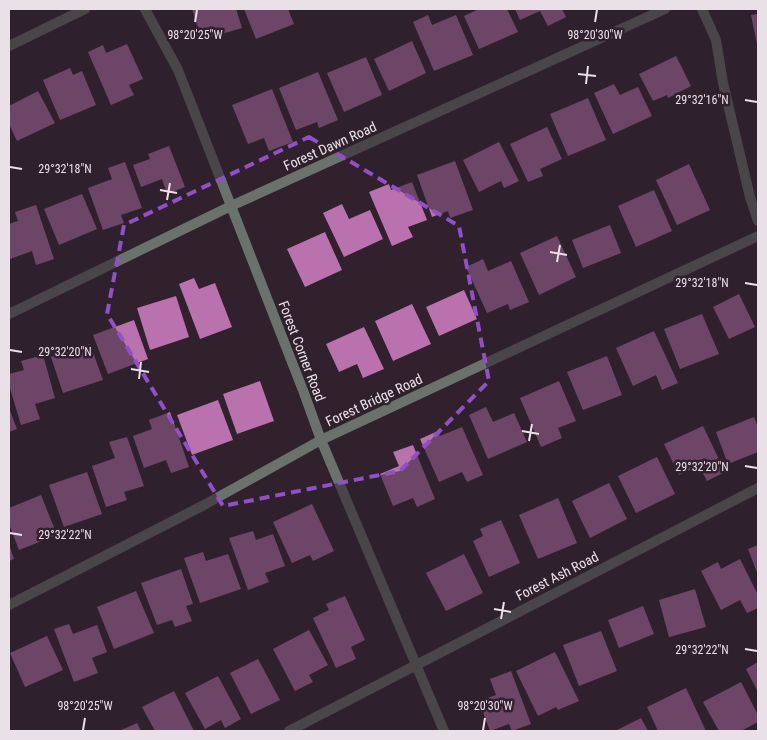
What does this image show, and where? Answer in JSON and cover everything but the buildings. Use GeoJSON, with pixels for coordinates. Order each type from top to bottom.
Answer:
{"type":"FeatureCollection","features":[{"type":"Feature","properties":{"kind":"street"},"geometry":{"type":"LineString","coordinates":[[9,46],[85,9]]}},
{"type":"Feature","properties":{"kind":"street","name":"Forest Corner Road"},"geometry":{"type":"LineString","coordinates":[[145,9],[178,70],[321,440],[444,731]]}},
{"type":"Feature","properties":{"kind":"street","name":"Forest Dawn Road"},"geometry":{"type":"LineString","coordinates":[[9,314],[230,206],[665,9]]}},
{"type":"Feature","properties":{"kind":"street"},"geometry":{"type":"LineString","coordinates":[[702,9],[716,40],[723,83],[750,196],[758,221]]}},
{"type":"Feature","properties":{"kind":"street","name":"Forest Bridge Road"},"geometry":{"type":"LineString","coordinates":[[9,605],[204,505],[321,440],[758,236]]}},
{"type":"Feature","properties":{"kind":"street","name":"Forest Ash Road"},"geometry":{"type":"LineString","coordinates":[[289,731],[758,488]]}},
{"type":"Feature","properties":{"kind":"highlighted area"},"geometry":{"type":"Polygon","coordinates":[[[309,137],[459,226],[489,381],[400,471],[223,506],[107,314],[124,225],[309,137]]]}}]}
